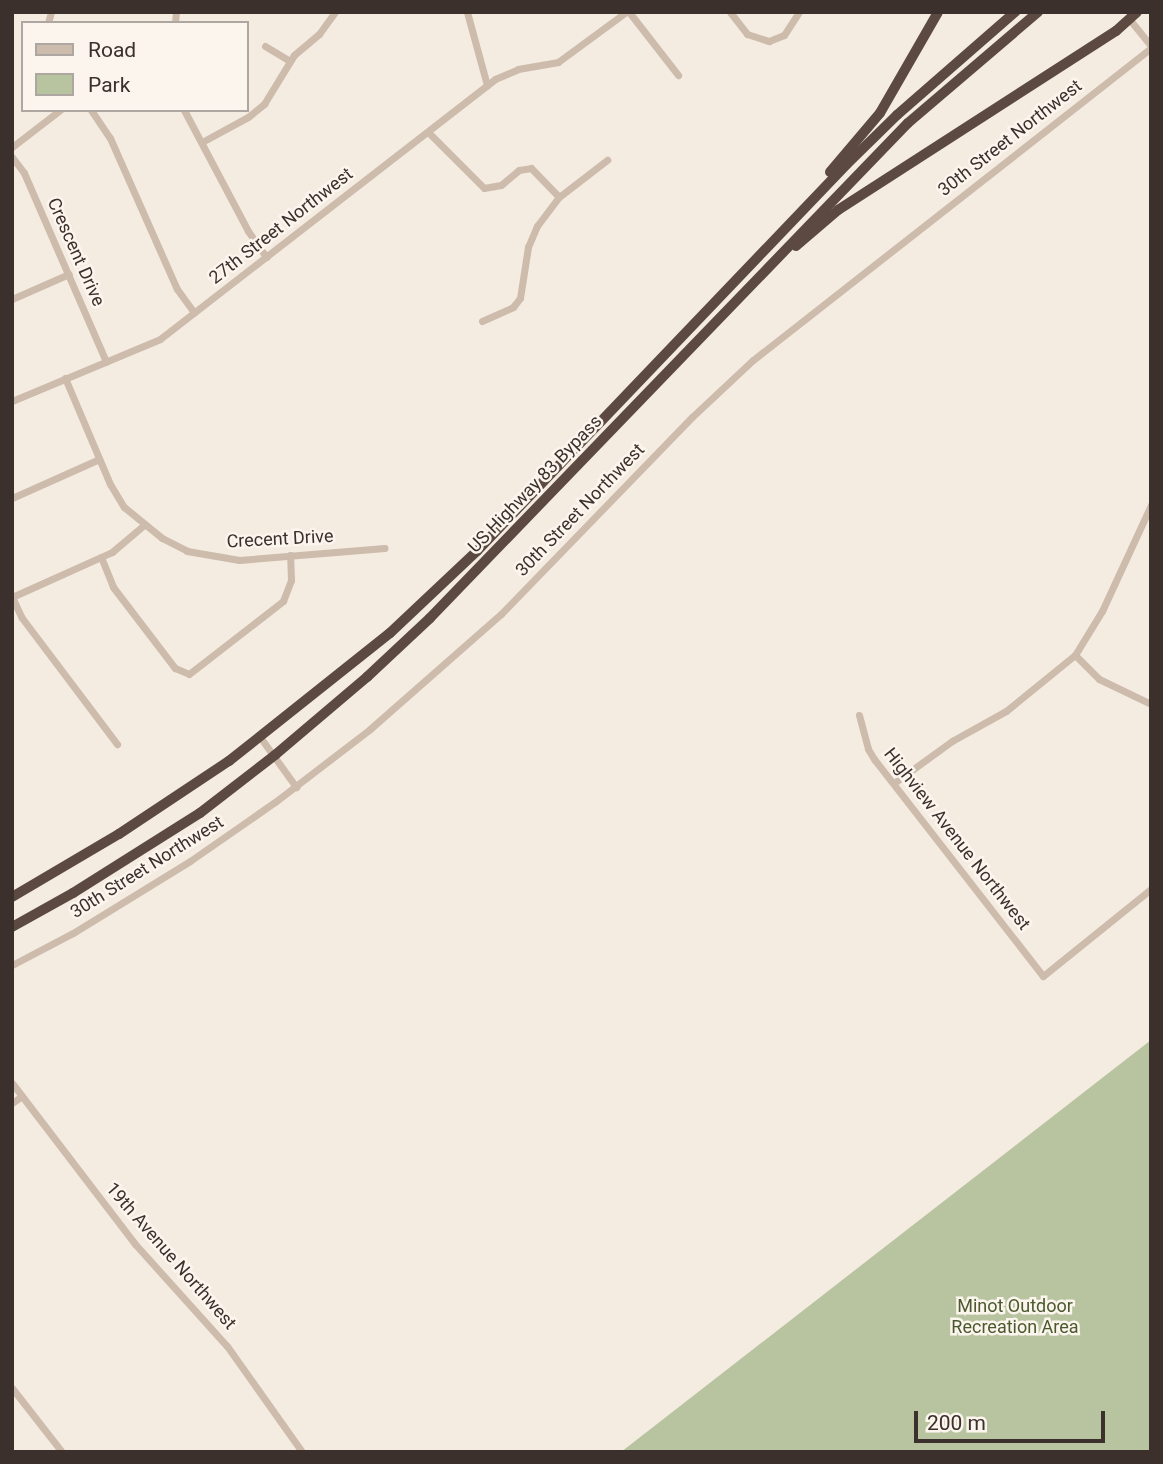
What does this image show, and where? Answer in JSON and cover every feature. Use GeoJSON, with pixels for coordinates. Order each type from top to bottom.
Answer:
{"type":"FeatureCollection","features":[{"type":"Feature","properties":{"kind":"highway"},"geometry":{"type":"LineString","coordinates":[[763,251],[780,227],[880,113],[938,12]]}},
{"type":"Feature","properties":{"kind":"highway","name":"US Highway 83 Bypass"},"geometry":{"type":"LineString","coordinates":[[12,897],[140,821],[260,737],[390,633],[448,580],[897,115],[1014,12]]}},
{"type":"Feature","properties":{"kind":"highway","name":"US Highway 83 Bypass"},"geometry":{"type":"LineString","coordinates":[[12,927],[157,841],[275,755],[430,618],[908,123],[1038,12]]}},
{"type":"Feature","properties":{"kind":"highway"},"geometry":{"type":"LineString","coordinates":[[758,276],[838,211],[1133,16]]}},
{"type":"Feature","properties":{"kind":"street"},"geometry":{"type":"LineString","coordinates":[[202,142],[248,117],[264,104],[290,61],[319,34],[335,12]]}},
{"type":"Feature","properties":{"kind":"street"},"geometry":{"type":"LineString","coordinates":[[467,12],[487,85]]}},
{"type":"Feature","properties":{"kind":"street"},"geometry":{"type":"LineString","coordinates":[[628,12],[678,75]]}},
{"type":"Feature","properties":{"kind":"street","name":"27th Street Northwest"},"geometry":{"type":"LineString","coordinates":[[12,401],[160,339],[487,85],[506,72],[558,62],[628,12]]}},
{"type":"Feature","properties":{"kind":"street"},"geometry":{"type":"LineString","coordinates":[[730,12],[747,34],[757,40],[769,41],[791,28],[799,12]]}},
{"type":"Feature","properties":{"kind":"street"},"geometry":{"type":"LineString","coordinates":[[1133,16],[1151,47]]}},
{"type":"Feature","properties":{"kind":"street"},"geometry":{"type":"LineString","coordinates":[[265,46],[290,61]]}},
{"type":"Feature","properties":{"kind":"street","name":"30th Street Northwest"},"geometry":{"type":"LineString","coordinates":[[12,965],[135,896],[296,787],[423,685],[501,614],[692,417],[753,360],[1151,47]]}},
{"type":"Feature","properties":{"kind":"street"},"geometry":{"type":"LineString","coordinates":[[12,147],[57,112]]}},
{"type":"Feature","properties":{"kind":"street"},"geometry":{"type":"LineString","coordinates":[[92,112],[110,138],[177,289],[194,313]]}},
{"type":"Feature","properties":{"kind":"street"},"geometry":{"type":"LineString","coordinates":[[185,112],[248,231],[266,257]]}},
{"type":"Feature","properties":{"kind":"street"},"geometry":{"type":"LineString","coordinates":[[428,132],[484,188],[501,185],[519,170],[531,168],[559,197]]}},
{"type":"Feature","properties":{"kind":"street","name":"Crescent Drive"},"geometry":{"type":"LineString","coordinates":[[12,157],[24,173],[106,362]]}},
{"type":"Feature","properties":{"kind":"street"},"geometry":{"type":"LineString","coordinates":[[482,321],[513,307],[520,298],[528,247],[537,226],[559,197],[607,160]]}},
{"type":"Feature","properties":{"kind":"street"},"geometry":{"type":"LineString","coordinates":[[12,299],[69,274]]}},
{"type":"Feature","properties":{"kind":"street","name":"Crecent Drive"},"geometry":{"type":"LineString","coordinates":[[65,378],[99,459],[124,507],[144,525],[187,551],[209,557],[239,559],[385,548]]}},
{"type":"Feature","properties":{"kind":"street"},"geometry":{"type":"LineString","coordinates":[[12,498],[99,459]]}},
{"type":"Feature","properties":{"kind":"street"},"geometry":{"type":"LineString","coordinates":[[894,783],[952,741],[1006,711],[1075,655],[1102,611],[1151,505]]}},
{"type":"Feature","properties":{"kind":"street"},"geometry":{"type":"LineString","coordinates":[[117,744],[22,618],[12,597],[101,557],[130,540],[144,525]]}},
{"type":"Feature","properties":{"kind":"street"},"geometry":{"type":"LineString","coordinates":[[101,557],[113,587],[176,668],[189,674],[283,601],[290,580],[290,555]]}},
{"type":"Feature","properties":{"kind":"street"},"geometry":{"type":"LineString","coordinates":[[1075,655],[1099,679],[1151,704]]}},
{"type":"Feature","properties":{"kind":"street","name":"Highview Avenue Northwest"},"geometry":{"type":"LineString","coordinates":[[859,715],[868,749],[1043,976],[1151,889]]}},
{"type":"Feature","properties":{"kind":"street"},"geometry":{"type":"LineString","coordinates":[[260,737],[296,787]]}},
{"type":"Feature","properties":{"kind":"street","name":"19th Avenue Northwest"},"geometry":{"type":"LineString","coordinates":[[12,1083],[135,1244],[227,1346],[302,1452]]}},
{"type":"Feature","properties":{"kind":"street"},"geometry":{"type":"LineString","coordinates":[[12,1103],[22,1096]]}},
{"type":"Feature","properties":{"kind":"street"},"geometry":{"type":"LineString","coordinates":[[12,1388],[62,1452]]}},
{"type":"Feature","properties":{"kind":"green space","name":"Minot Outdoor Recreation Area"},"geometry":{"type":"Polygon","coordinates":[[[1151,1040],[1151,1452],[621,1452],[1151,1040]]]}}]}
